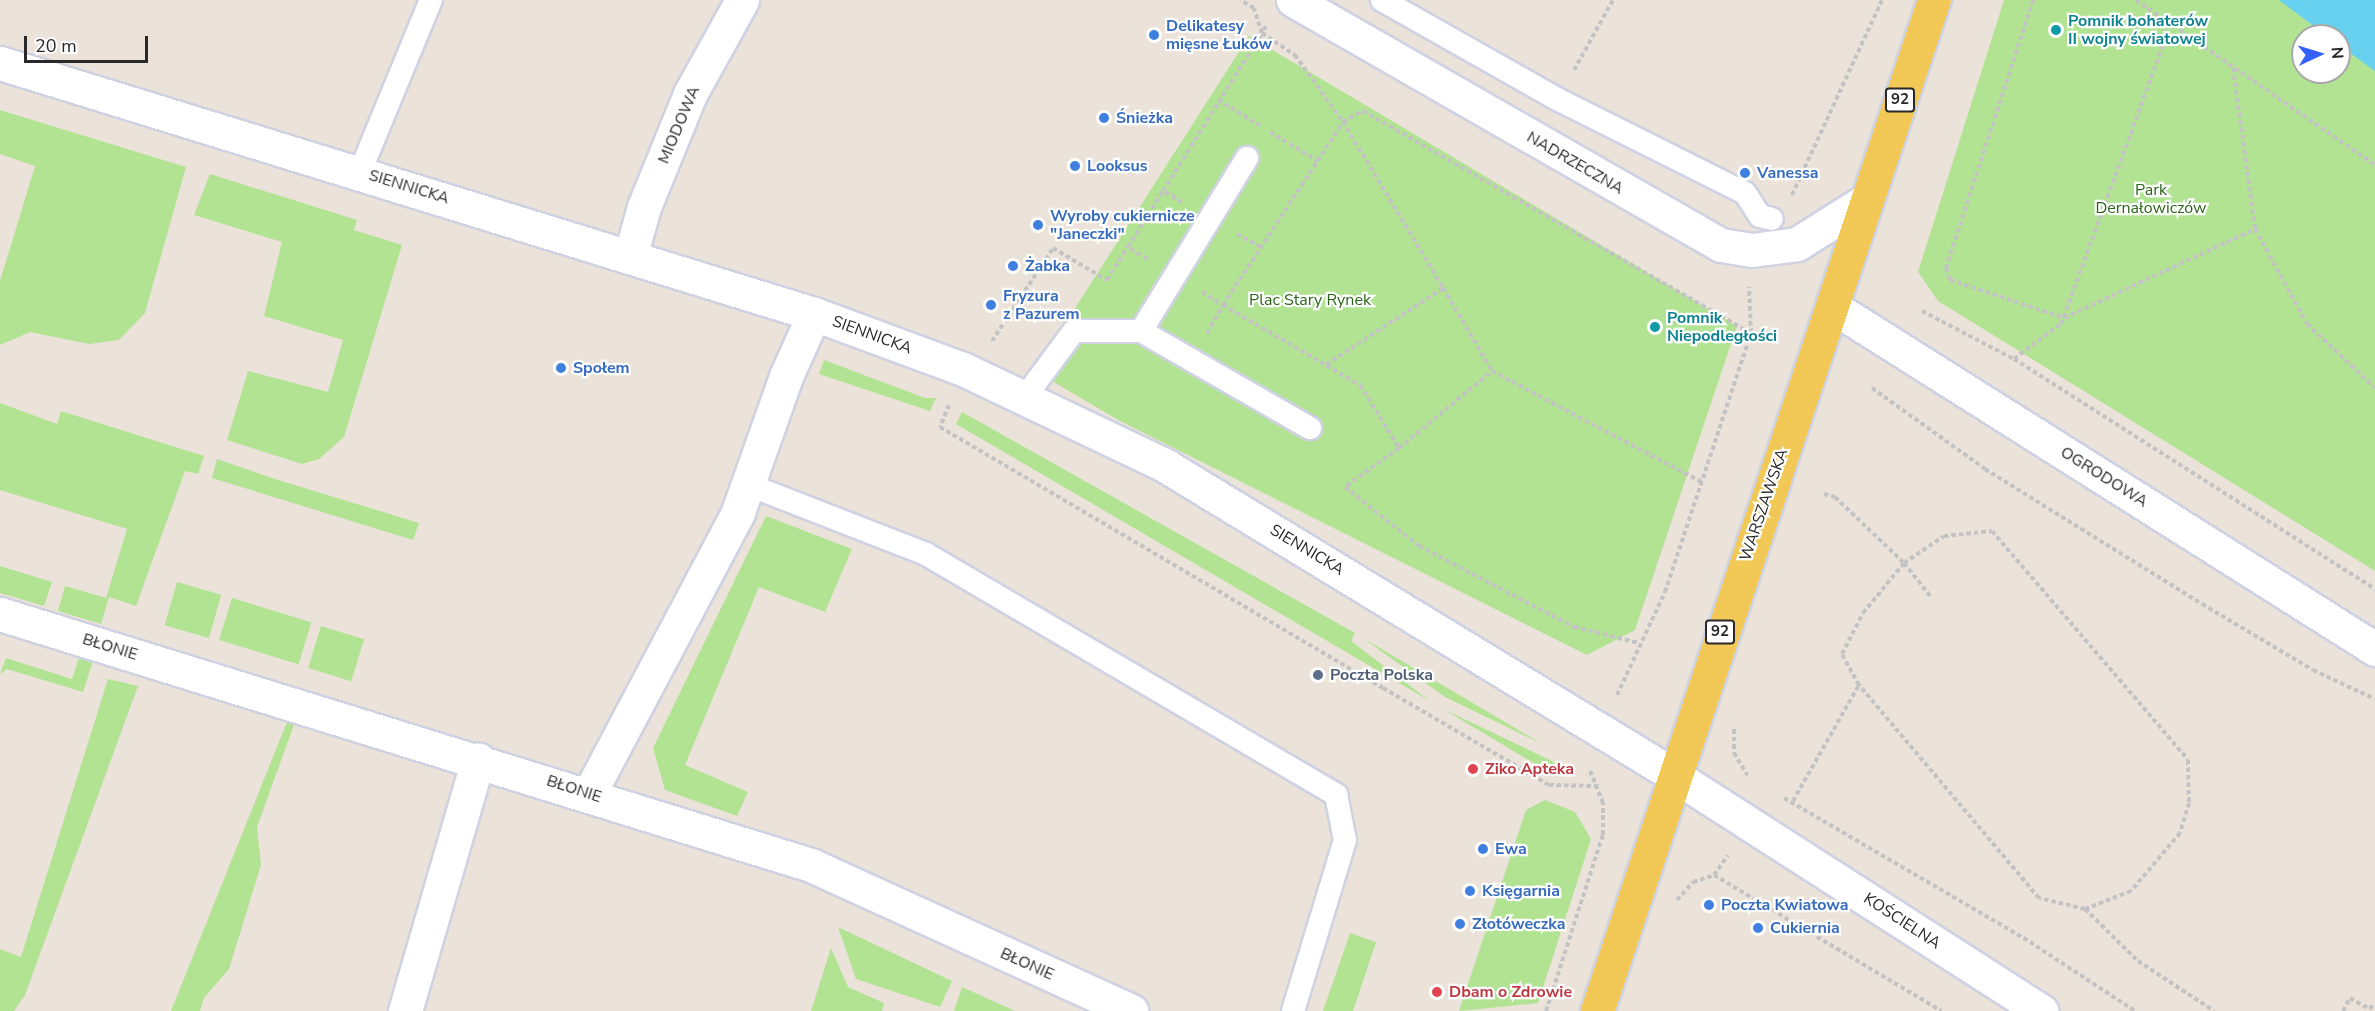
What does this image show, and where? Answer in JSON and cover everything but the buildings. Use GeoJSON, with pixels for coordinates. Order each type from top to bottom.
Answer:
{"type":"FeatureCollection","features":[{"type":"Feature","properties":{"kind":"main road","name":"WARSZAWSKA"},"geometry":{"type":"LineString","coordinates":[[1597,1011],[1672,774],[1833,307],[1865,201],[1934,0]]}},
{"type":"Feature","properties":{"kind":"street","name":"MIODOWA"},"geometry":{"type":"LineString","coordinates":[[630,257],[644,207],[690,94],[742,0]]}},
{"type":"Feature","properties":{"kind":"street","name":"NADRZECZNA"},"geometry":{"type":"LineString","coordinates":[[1282,8],[1706,239],[1752,250],[1797,244],[1865,201]]}},
{"type":"Feature","properties":{"kind":"street","name":"SIENNICKA"},"geometry":{"type":"LineString","coordinates":[[0,63],[360,172],[814,314],[963,369],[1166,466],[1672,774]]}},
{"type":"Feature","properties":{"kind":"street","name":"OGRODOWA"},"geometry":{"type":"LineString","coordinates":[[1833,307],[2375,649]]}},
{"type":"Feature","properties":{"kind":"street"},"geometry":{"type":"LineString","coordinates":[[589,794],[750,485],[787,374],[814,314]]}},
{"type":"Feature","properties":{"kind":"street","name":"BŁONIE"},"geometry":{"type":"LineString","coordinates":[[0,614],[478,759],[811,865],[1131,1011]]}},
{"type":"Feature","properties":{"kind":"street"},"geometry":{"type":"LineString","coordinates":[[405,1011],[478,759]]}},
{"type":"Feature","properties":{"kind":"street","name":"KOŚCIELNA"},"geometry":{"type":"LineString","coordinates":[[1672,774],[2021,1006]]}},
{"type":"Feature","properties":{"kind":"lane"},"geometry":{"type":"LineString","coordinates":[[360,172],[431,0]]}},
{"type":"Feature","properties":{"kind":"lane"},"geometry":{"type":"LineString","coordinates":[[1382,0],[1557,99],[1745,193],[1760,216],[1772,219]]}},
{"type":"Feature","properties":{"kind":"lane"},"geometry":{"type":"LineString","coordinates":[[1141,331],[1247,158]]}},
{"type":"Feature","properties":{"kind":"lane"},"geometry":{"type":"LineString","coordinates":[[1025,397],[1074,331],[1141,331],[1191,362],[1310,428]]}},
{"type":"Feature","properties":{"kind":"lane"},"geometry":{"type":"LineString","coordinates":[[750,485],[926,554],[1336,795],[1345,840],[1293,1011]]}},
{"type":"Feature","properties":{"kind":"path"},"geometry":{"type":"LineString","coordinates":[[1240,0],[1254,9],[1262,33],[1295,55],[1343,122],[1492,371],[1702,482]]}},
{"type":"Feature","properties":{"kind":"path"},"geometry":{"type":"LineString","coordinates":[[1557,99],[1613,0]]}},
{"type":"Feature","properties":{"kind":"path"},"geometry":{"type":"LineString","coordinates":[[1772,219],[1791,197],[1882,0]]}},
{"type":"Feature","properties":{"kind":"path"},"geometry":{"type":"LineString","coordinates":[[2032,0],[1946,268],[1950,280],[2064,318]]}},
{"type":"Feature","properties":{"kind":"path"},"geometry":{"type":"LineString","coordinates":[[2136,0],[2170,27],[2375,165]]}},
{"type":"Feature","properties":{"kind":"path"},"geometry":{"type":"LineString","coordinates":[[1262,33],[1282,8]]}},
{"type":"Feature","properties":{"kind":"path"},"geometry":{"type":"LineString","coordinates":[[2064,318],[2170,27]]}},
{"type":"Feature","properties":{"kind":"path"},"geometry":{"type":"LineString","coordinates":[[2233,69],[2255,229],[2307,324],[2375,388]]}},
{"type":"Feature","properties":{"kind":"path"},"geometry":{"type":"LineString","coordinates":[[1191,362],[1223,305],[1343,122],[1363,111],[1751,333]]}},
{"type":"Feature","properties":{"kind":"path"},"geometry":{"type":"LineString","coordinates":[[1163,190],[1107,280],[1053,248],[991,342],[976,336],[940,427],[1550,785],[1599,786]]}},
{"type":"Feature","properties":{"kind":"path"},"geometry":{"type":"LineString","coordinates":[[2014,359],[2064,318],[2255,229]]}},
{"type":"Feature","properties":{"kind":"path"},"geometry":{"type":"LineString","coordinates":[[1128,247],[1360,385],[1399,448]]}},
{"type":"Feature","properties":{"kind":"path"},"geometry":{"type":"LineString","coordinates":[[1635,659],[1639,643],[1665,592],[1751,333],[1748,278]]}},
{"type":"Feature","properties":{"kind":"path"},"geometry":{"type":"LineString","coordinates":[[1326,365],[1443,288]]}},
{"type":"Feature","properties":{"kind":"path"},"geometry":{"type":"LineString","coordinates":[[1922,311],[2014,359],[2375,589]]}},
{"type":"Feature","properties":{"kind":"path"},"geometry":{"type":"LineString","coordinates":[[1492,371],[1399,448],[1345,487],[1419,546],[1462,571],[1574,627],[1639,643]]}},
{"type":"Feature","properties":{"kind":"path"},"geometry":{"type":"LineString","coordinates":[[1872,388],[1985,469],[2192,598],[2313,670],[2375,699]]}},
{"type":"Feature","properties":{"kind":"path"},"geometry":{"type":"LineString","coordinates":[[1824,494],[1835,497],[1904,563],[1931,597]]}},
{"type":"Feature","properties":{"kind":"path"},"geometry":{"type":"LineString","coordinates":[[2085,909],[2131,891],[2180,833],[2189,804],[2188,760],[1992,531],[1944,536],[1904,563],[1863,613],[1842,654],[1859,684],[2039,898],[2085,909],[2138,961],[2214,1011]]}},
{"type":"Feature","properties":{"kind":"path"},"geometry":{"type":"LineString","coordinates":[[1793,801],[1859,684]]}},
{"type":"Feature","properties":{"kind":"path"},"geometry":{"type":"LineString","coordinates":[[1735,723],[1734,753],[1755,782]]}},
{"type":"Feature","properties":{"kind":"path"},"geometry":{"type":"LineString","coordinates":[[1546,1011],[1604,835],[1599,786],[1586,762]]}},
{"type":"Feature","properties":{"kind":"path"},"geometry":{"type":"LineString","coordinates":[[1772,794],[1793,801],[2030,942],[2134,1011]]}},
{"type":"Feature","properties":{"kind":"path"},"geometry":{"type":"LineString","coordinates":[[1674,907],[1685,888],[1713,875],[1722,863]]}},
{"type":"Feature","properties":{"kind":"path"},"geometry":{"type":"LineString","coordinates":[[1713,875],[1941,1011]]}},
{"type":"Feature","properties":{"kind":"path"},"geometry":{"type":"LineString","coordinates":[[1590,878],[1596,880]]}},
{"type":"Feature","properties":{"kind":"path"},"geometry":{"type":"LineString","coordinates":[[2343,1011],[2350,998],[2370,1009],[2373,1004]]}},
{"type":"Feature","properties":{"kind":"green space","name":"Park Dernałowiczów"},"geometry":{"type":"Polygon","coordinates":[[[2004,0],[2375,0],[2375,571],[1938,301],[1918,272],[2004,0]]]}},
{"type":"Feature","properties":{"kind":"green space","name":"Plac Stary Rynek"},"geometry":{"type":"Polygon","coordinates":[[[1249,36],[1737,326],[1635,630],[1587,655],[1120,421],[1035,371],[1249,36]]]}},
{"type":"Feature","properties":{"kind":"green space"},"geometry":{"type":"Polygon","coordinates":[[[0,110],[186,167],[145,313],[119,340],[89,344],[30,332],[0,345],[0,281],[35,166],[0,154],[0,110]]]}},
{"type":"Feature","properties":{"kind":"green space"},"geometry":{"type":"Polygon","coordinates":[[[210,174],[357,220],[354,230],[402,245],[344,437],[319,459],[302,464],[227,440],[248,371],[328,392],[343,340],[264,316],[282,242],[194,215],[210,174]]]}},
{"type":"Feature","properties":{"kind":"green space"},"geometry":{"type":"Polygon","coordinates":[[[824,360],[925,398],[936,398],[930,411],[819,374],[824,360]]]}},
{"type":"Feature","properties":{"kind":"green space"},"geometry":{"type":"Polygon","coordinates":[[[0,403],[57,424],[61,411],[204,456],[198,474],[185,471],[136,606],[109,597],[101,624],[58,611],[65,586],[106,598],[127,529],[0,490],[0,403]]]}},
{"type":"Feature","properties":{"kind":"green space"},"geometry":{"type":"Polygon","coordinates":[[[962,412],[1355,633],[1351,641],[1430,701],[956,424],[962,412]]]}},
{"type":"Feature","properties":{"kind":"green space"},"geometry":{"type":"Polygon","coordinates":[[[217,459],[419,523],[413,540],[212,478],[217,459]]]}},
{"type":"Feature","properties":{"kind":"green space"},"geometry":{"type":"Polygon","coordinates":[[[766,516],[852,549],[825,612],[759,587],[685,765],[748,792],[737,816],[665,790],[653,748],[766,516]]]}},
{"type":"Feature","properties":{"kind":"green space"},"geometry":{"type":"Polygon","coordinates":[[[0,566],[52,582],[44,606],[0,593],[0,566]]]}},
{"type":"Feature","properties":{"kind":"green space"},"geometry":{"type":"Polygon","coordinates":[[[177,582],[221,595],[209,638],[165,625],[177,582]]]}},
{"type":"Feature","properties":{"kind":"green space"},"geometry":{"type":"Polygon","coordinates":[[[232,598],[311,622],[299,664],[219,640],[232,598]]]}},
{"type":"Feature","properties":{"kind":"green space"},"geometry":{"type":"Polygon","coordinates":[[[321,626],[364,639],[351,681],[308,668],[321,626]]]}},
{"type":"Feature","properties":{"kind":"green space"},"geometry":{"type":"Polygon","coordinates":[[[1363,638],[1542,744],[1445,697],[1363,638]]]}},
{"type":"Feature","properties":{"kind":"green space"},"geometry":{"type":"Polygon","coordinates":[[[82,648],[96,652],[83,692],[7,669],[0,674],[6,658],[72,679],[82,648]]]}},
{"type":"Feature","properties":{"kind":"green space"},"geometry":{"type":"Polygon","coordinates":[[[108,679],[138,686],[25,995],[14,1011],[0,1011],[0,949],[21,957],[108,679]]]}},
{"type":"Feature","properties":{"kind":"green space"},"geometry":{"type":"Polygon","coordinates":[[[1443,709],[1552,761],[1562,768],[1557,777],[1443,709]]]}},
{"type":"Feature","properties":{"kind":"green space"},"geometry":{"type":"Polygon","coordinates":[[[289,717],[294,725],[257,827],[261,865],[229,969],[204,998],[200,1011],[171,1011],[289,717]]]}},
{"type":"Feature","properties":{"kind":"green space"},"geometry":{"type":"Polygon","coordinates":[[[1545,800],[1575,812],[1591,839],[1538,1003],[1459,1011],[1526,810],[1545,800]]]}},
{"type":"Feature","properties":{"kind":"green space"},"geometry":{"type":"Polygon","coordinates":[[[838,927],[952,981],[940,1007],[856,979],[838,927]]]}},
{"type":"Feature","properties":{"kind":"green space"},"geometry":{"type":"Polygon","coordinates":[[[1350,933],[1376,942],[1353,1011],[1323,1011],[1350,933]]]}},
{"type":"Feature","properties":{"kind":"green space"},"geometry":{"type":"Polygon","coordinates":[[[831,948],[848,987],[884,1003],[882,1011],[811,1011],[831,948]]]}},
{"type":"Feature","properties":{"kind":"green space"},"geometry":{"type":"Polygon","coordinates":[[[962,987],[1015,1011],[954,1011],[962,987]]]}},
{"type":"Feature","properties":{"kind":"water"},"geometry":{"type":"Polygon","coordinates":[[[2279,0],[2375,0],[2375,71],[2351,54],[2351,24],[2311,24],[2279,0]]]}},
{"type":"Feature","properties":{"kind":"place","name":"Pomnik bohaterów II wojny światowej"},"geometry":{"type":"Point","coordinates":[2056,30]}},
{"type":"Feature","properties":{"kind":"place","name":"Delikatesy mięsne Łuków"},"geometry":{"type":"Point","coordinates":[1154,35]}},
{"type":"Feature","properties":{"kind":"place","name":"Śnieżka"},"geometry":{"type":"Point","coordinates":[1104,118]}},
{"type":"Feature","properties":{"kind":"place","name":"Looksus"},"geometry":{"type":"Point","coordinates":[1075,166]}},
{"type":"Feature","properties":{"kind":"place","name":"Vanessa"},"geometry":{"type":"Point","coordinates":[1745,173]}},
{"type":"Feature","properties":{"kind":"place","name":"Wyroby cukiernicze \"Janeczki\""},"geometry":{"type":"Point","coordinates":[1038,225]}},
{"type":"Feature","properties":{"kind":"place","name":"Żabka"},"geometry":{"type":"Point","coordinates":[1013,266]}},
{"type":"Feature","properties":{"kind":"place","name":"Fryzura z Pazurem"},"geometry":{"type":"Point","coordinates":[991,305]}},
{"type":"Feature","properties":{"kind":"place","name":"Pomnik Niepodległości"},"geometry":{"type":"Point","coordinates":[1655,327]}},
{"type":"Feature","properties":{"kind":"place","name":"Społem"},"geometry":{"type":"Point","coordinates":[561,368]}},
{"type":"Feature","properties":{"kind":"place","name":"Poczta Polska"},"geometry":{"type":"Point","coordinates":[1318,675]}},
{"type":"Feature","properties":{"kind":"place","name":"Ziko Apteka"},"geometry":{"type":"Point","coordinates":[1473,769]}},
{"type":"Feature","properties":{"kind":"place","name":"Ewa"},"geometry":{"type":"Point","coordinates":[1483,849]}},
{"type":"Feature","properties":{"kind":"place","name":"Księgarnia"},"geometry":{"type":"Point","coordinates":[1470,891]}},
{"type":"Feature","properties":{"kind":"place","name":"Poczta Kwiatowa"},"geometry":{"type":"Point","coordinates":[1709,905]}},
{"type":"Feature","properties":{"kind":"place","name":"Złotóweczka"},"geometry":{"type":"Point","coordinates":[1460,924]}},
{"type":"Feature","properties":{"kind":"place","name":"Cukiernia"},"geometry":{"type":"Point","coordinates":[1758,928]}},
{"type":"Feature","properties":{"kind":"place","name":"Dbam o Zdrowie"},"geometry":{"type":"Point","coordinates":[1437,992]}}]}
